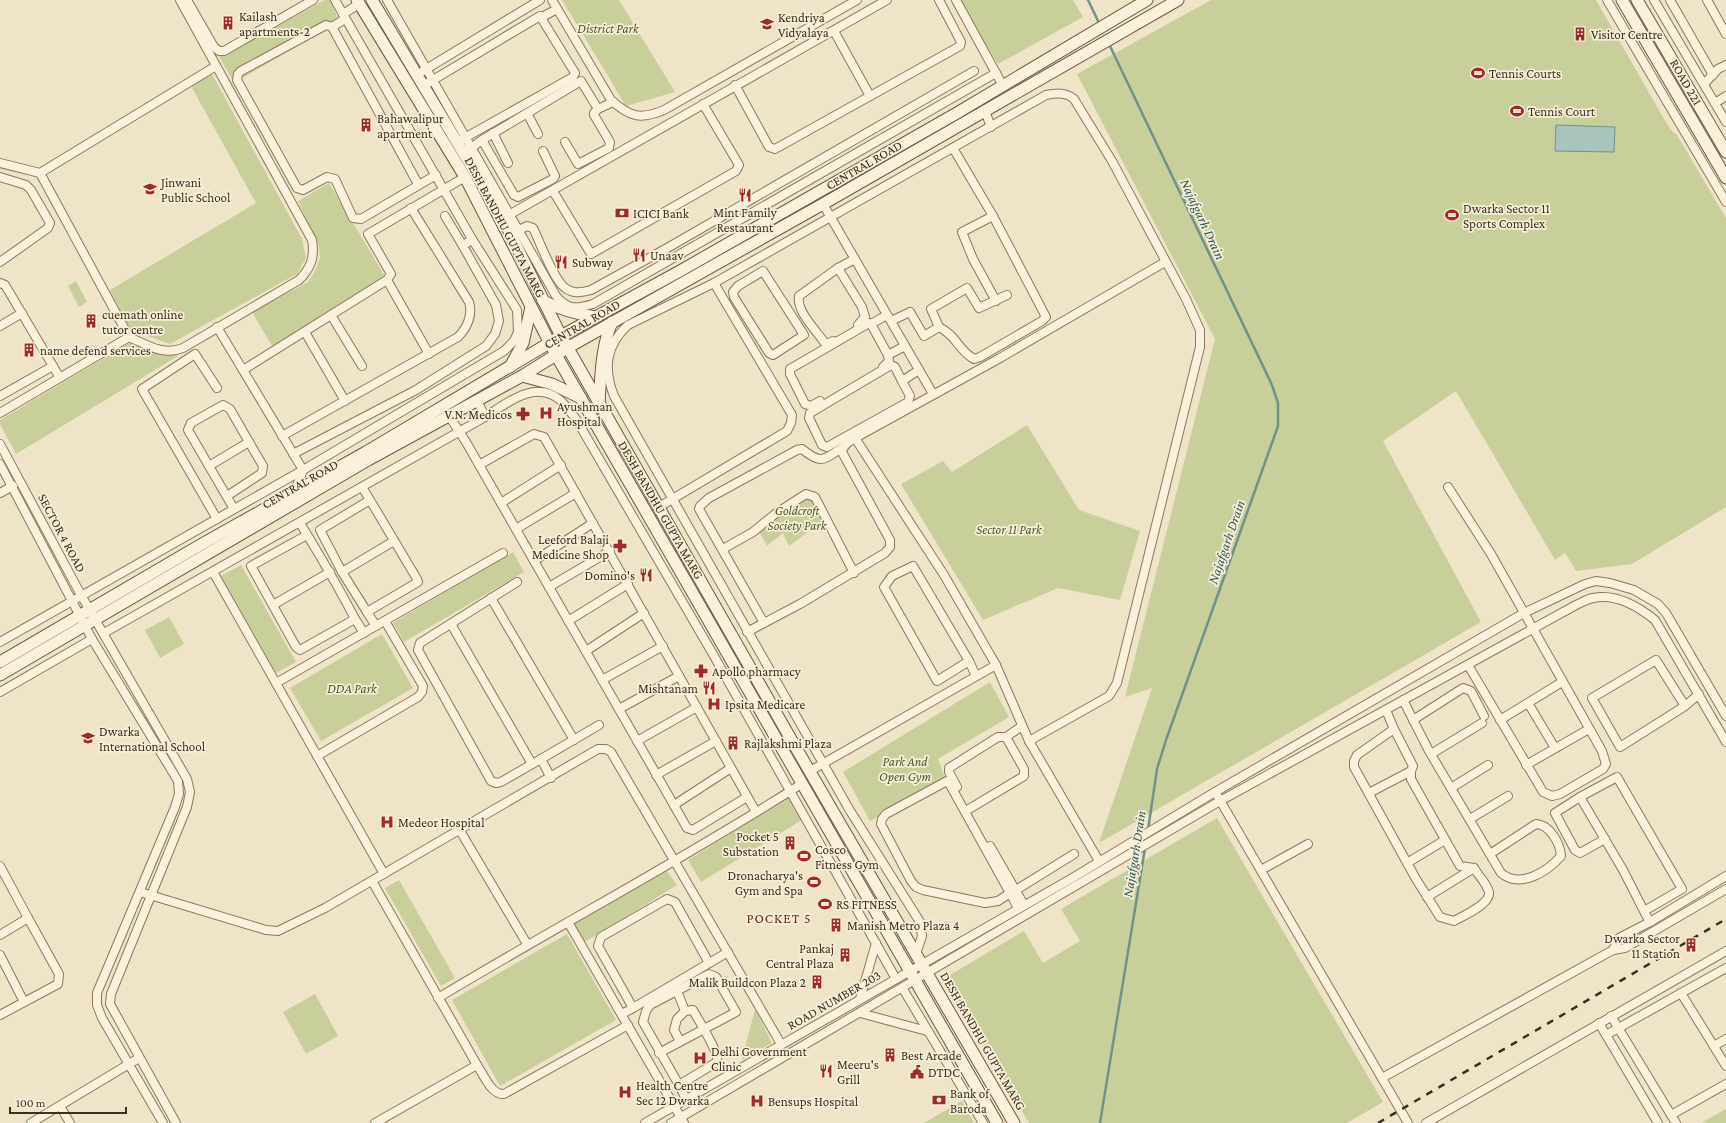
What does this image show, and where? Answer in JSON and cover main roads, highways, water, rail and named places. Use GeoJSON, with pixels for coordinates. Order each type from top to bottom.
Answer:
{"type":"FeatureCollection","features":[{"type":"Feature","properties":{"kind":"main road","name":"DESH BANDHU GUPTA MARG"},"geometry":{"type":"LineString","coordinates":[[372,0],[422,72],[507,216],[544,301],[567,348],[810,772],[1014,1123]]}},
{"type":"Feature","properties":{"kind":"main road","name":"CENTRAL ROAD"},"geometry":{"type":"LineString","coordinates":[[93,615],[202,544],[294,493],[510,368],[561,336],[687,267],[1003,86],[1147,0]]}},
{"type":"Feature","properties":{"kind":"main road","name":"CENTRAL ROAD"},"geometry":{"type":"LineString","coordinates":[[0,662],[93,615],[368,460],[522,376],[612,322],[823,204],[1178,0]]}},
{"type":"Feature","properties":{"kind":"main road","name":"ROAD 221"},"geometry":{"type":"LineString","coordinates":[[1622,0],[1726,178]]}},
{"type":"Feature","properties":{"kind":"main road","name":"ROAD 221"},"geometry":{"type":"LineString","coordinates":[[1637,0],[1726,152]]}},
{"type":"Feature","properties":{"kind":"main road","name":"DESH BANDHU GUPTA MARG"},"geometry":{"type":"LineString","coordinates":[[358,2],[465,177],[556,355],[997,1123]]}},
{"type":"Feature","properties":{"kind":"main road"},"geometry":{"type":"LineString","coordinates":[[544,301],[557,308],[596,317]]}},
{"type":"Feature","properties":{"kind":"main road"},"geometry":{"type":"LineString","coordinates":[[510,368],[523,343],[531,307]]}},
{"type":"Feature","properties":{"kind":"main road"},"geometry":{"type":"LineString","coordinates":[[599,403],[602,352],[612,322]]}},
{"type":"Feature","properties":{"kind":"main road"},"geometry":{"type":"LineString","coordinates":[[522,376],[552,384],[581,399]]}},
{"type":"Feature","properties":{"kind":"main road","name":"CENTRAL ROAD"},"geometry":{"type":"LineString","coordinates":[[0,675],[82,621]]}},
{"type":"Feature","properties":{"kind":"water"},"geometry":{"type":"Polygon","coordinates":[[[1556,125],[1615,127],[1614,152],[1555,151],[1556,125]]]}},
{"type":"Feature","properties":{"kind":"waterway","name":"Najafgarh Drain"},"geometry":{"type":"LineString","coordinates":[[1088,0],[1100,25]]}},
{"type":"Feature","properties":{"kind":"waterway","name":"Najafgarh Drain"},"geometry":{"type":"LineString","coordinates":[[1109,44],[1272,385],[1278,403],[1278,426],[1157,769],[1148,830]]}},
{"type":"Feature","properties":{"kind":"waterway","name":"Najafgarh Drain"},"geometry":{"type":"LineString","coordinates":[[1100,1123],[1145,848]]}},
{"type":"Feature","properties":{"kind":"railway"},"geometry":{"type":"LineString","coordinates":[[1378,1123],[1726,919]]}},
{"type":"Feature","properties":{"kind":"place","name":"Kailash apartments-2"},"geometry":{"type":"Point","coordinates":[228,23]}},
{"type":"Feature","properties":{"kind":"place","name":"Kendriya Vidyalaya"},"geometry":{"type":"Point","coordinates":[767,24]}},
{"type":"Feature","properties":{"kind":"place","name":"Visitor Centre"},"geometry":{"type":"Point","coordinates":[1580,34]}},
{"type":"Feature","properties":{"kind":"place","name":"Tennis Courts"},"geometry":{"type":"Point","coordinates":[1478,73]}},
{"type":"Feature","properties":{"kind":"place","name":"Tennis Court"},"geometry":{"type":"Point","coordinates":[1517,111]}},
{"type":"Feature","properties":{"kind":"place","name":"Bahawalipur apartment"},"geometry":{"type":"Point","coordinates":[366,125]}},
{"type":"Feature","properties":{"kind":"place","name":"Jinwani Public School"},"geometry":{"type":"Point","coordinates":[150,189]}},
{"type":"Feature","properties":{"kind":"place","name":"Mint Family Restaurant"},"geometry":{"type":"Point","coordinates":[745,195]}},
{"type":"Feature","properties":{"kind":"place","name":"ICICI Bank"},"geometry":{"type":"Point","coordinates":[622,213]}},
{"type":"Feature","properties":{"kind":"place","name":"Dwarka Sector 11 Sports Complex"},"geometry":{"type":"Point","coordinates":[1452,215]}},
{"type":"Feature","properties":{"kind":"place","name":"Unaav"},"geometry":{"type":"Point","coordinates":[639,255]}},
{"type":"Feature","properties":{"kind":"place","name":"Subway"},"geometry":{"type":"Point","coordinates":[561,262]}},
{"type":"Feature","properties":{"kind":"place","name":"cuemath online tutor centre"},"geometry":{"type":"Point","coordinates":[91,321]}},
{"type":"Feature","properties":{"kind":"place","name":"name defend services"},"geometry":{"type":"Point","coordinates":[29,350]}},
{"type":"Feature","properties":{"kind":"place","name":"Ayushman Hospital"},"geometry":{"type":"Point","coordinates":[546,413]}},
{"type":"Feature","properties":{"kind":"place","name":"V.N. Medicos"},"geometry":{"type":"Point","coordinates":[523,414]}},
{"type":"Feature","properties":{"kind":"place","name":"Leeford Balaji Medicine Shop"},"geometry":{"type":"Point","coordinates":[620,546]}},
{"type":"Feature","properties":{"kind":"place","name":"Domino's"},"geometry":{"type":"Point","coordinates":[646,575]}},
{"type":"Feature","properties":{"kind":"place","name":"Apollo pharmacy"},"geometry":{"type":"Point","coordinates":[701,671]}},
{"type":"Feature","properties":{"kind":"place","name":"Mishtanam"},"geometry":{"type":"Point","coordinates":[709,688]}},
{"type":"Feature","properties":{"kind":"place","name":"Ipsita Medicare"},"geometry":{"type":"Point","coordinates":[714,704]}},
{"type":"Feature","properties":{"kind":"place","name":"Dwarka International School"},"geometry":{"type":"Point","coordinates":[88,738]}},
{"type":"Feature","properties":{"kind":"place","name":"Rajlakshmi Plaza"},"geometry":{"type":"Point","coordinates":[733,743]}},
{"type":"Feature","properties":{"kind":"place","name":"Medeor Hospital"},"geometry":{"type":"Point","coordinates":[387,822]}},
{"type":"Feature","properties":{"kind":"place","name":"Pocket 5 Substation"},"geometry":{"type":"Point","coordinates":[790,843]}},
{"type":"Feature","properties":{"kind":"place","name":"Cosco Fitness Gym"},"geometry":{"type":"Point","coordinates":[804,856]}},
{"type":"Feature","properties":{"kind":"place","name":"Dronacharya's Gym and Spa"},"geometry":{"type":"Point","coordinates":[814,882]}},
{"type":"Feature","properties":{"kind":"place","name":"RS FITNESS"},"geometry":{"type":"Point","coordinates":[825,904]}},
{"type":"Feature","properties":{"kind":"place","name":"Manish Metro Plaza 4"},"geometry":{"type":"Point","coordinates":[836,925]}},
{"type":"Feature","properties":{"kind":"place","name":"Dwarka Sector 11 Station"},"geometry":{"type":"Point","coordinates":[1691,945]}},
{"type":"Feature","properties":{"kind":"place","name":"Pankaj Central Plaza"},"geometry":{"type":"Point","coordinates":[845,955]}},
{"type":"Feature","properties":{"kind":"place","name":"Malik Buildcon Plaza 2"},"geometry":{"type":"Point","coordinates":[817,982]}},
{"type":"Feature","properties":{"kind":"place","name":"Best Arcade"},"geometry":{"type":"Point","coordinates":[890,1055]}},
{"type":"Feature","properties":{"kind":"place","name":"Delhi Government Clinic"},"geometry":{"type":"Point","coordinates":[700,1058]}},
{"type":"Feature","properties":{"kind":"place","name":"Meeru's Grill"},"geometry":{"type":"Point","coordinates":[826,1071]}},
{"type":"Feature","properties":{"kind":"place","name":"DTDC"},"geometry":{"type":"Point","coordinates":[917,1072]}},
{"type":"Feature","properties":{"kind":"place","name":"Health Centre Sec 12 Dwarka"},"geometry":{"type":"Point","coordinates":[625,1092]}},
{"type":"Feature","properties":{"kind":"place","name":"Bank of Baroda"},"geometry":{"type":"Point","coordinates":[939,1100]}},
{"type":"Feature","properties":{"kind":"place","name":"Bensups Hospital"},"geometry":{"type":"Point","coordinates":[757,1101]}},
{"type":"Feature","properties":{"kind":"district","name":"POCKET 5"},"geometry":{"type":"Point","coordinates":[779,918]}},
{"type":"Feature","properties":{"kind":"park label","name":"District Park"},"geometry":{"type":"Point","coordinates":[608,28]}},
{"type":"Feature","properties":{"kind":"park label","name":"Goldcroft Society Park"},"geometry":{"type":"Point","coordinates":[797,518]}},
{"type":"Feature","properties":{"kind":"park label","name":"Sector 11 Park"},"geometry":{"type":"Point","coordinates":[1009,529]}},
{"type":"Feature","properties":{"kind":"park label","name":"DDA Park"},"geometry":{"type":"Point","coordinates":[352,688]}},
{"type":"Feature","properties":{"kind":"park label","name":"Park And Open Gym"},"geometry":{"type":"Point","coordinates":[905,768]}}]}
